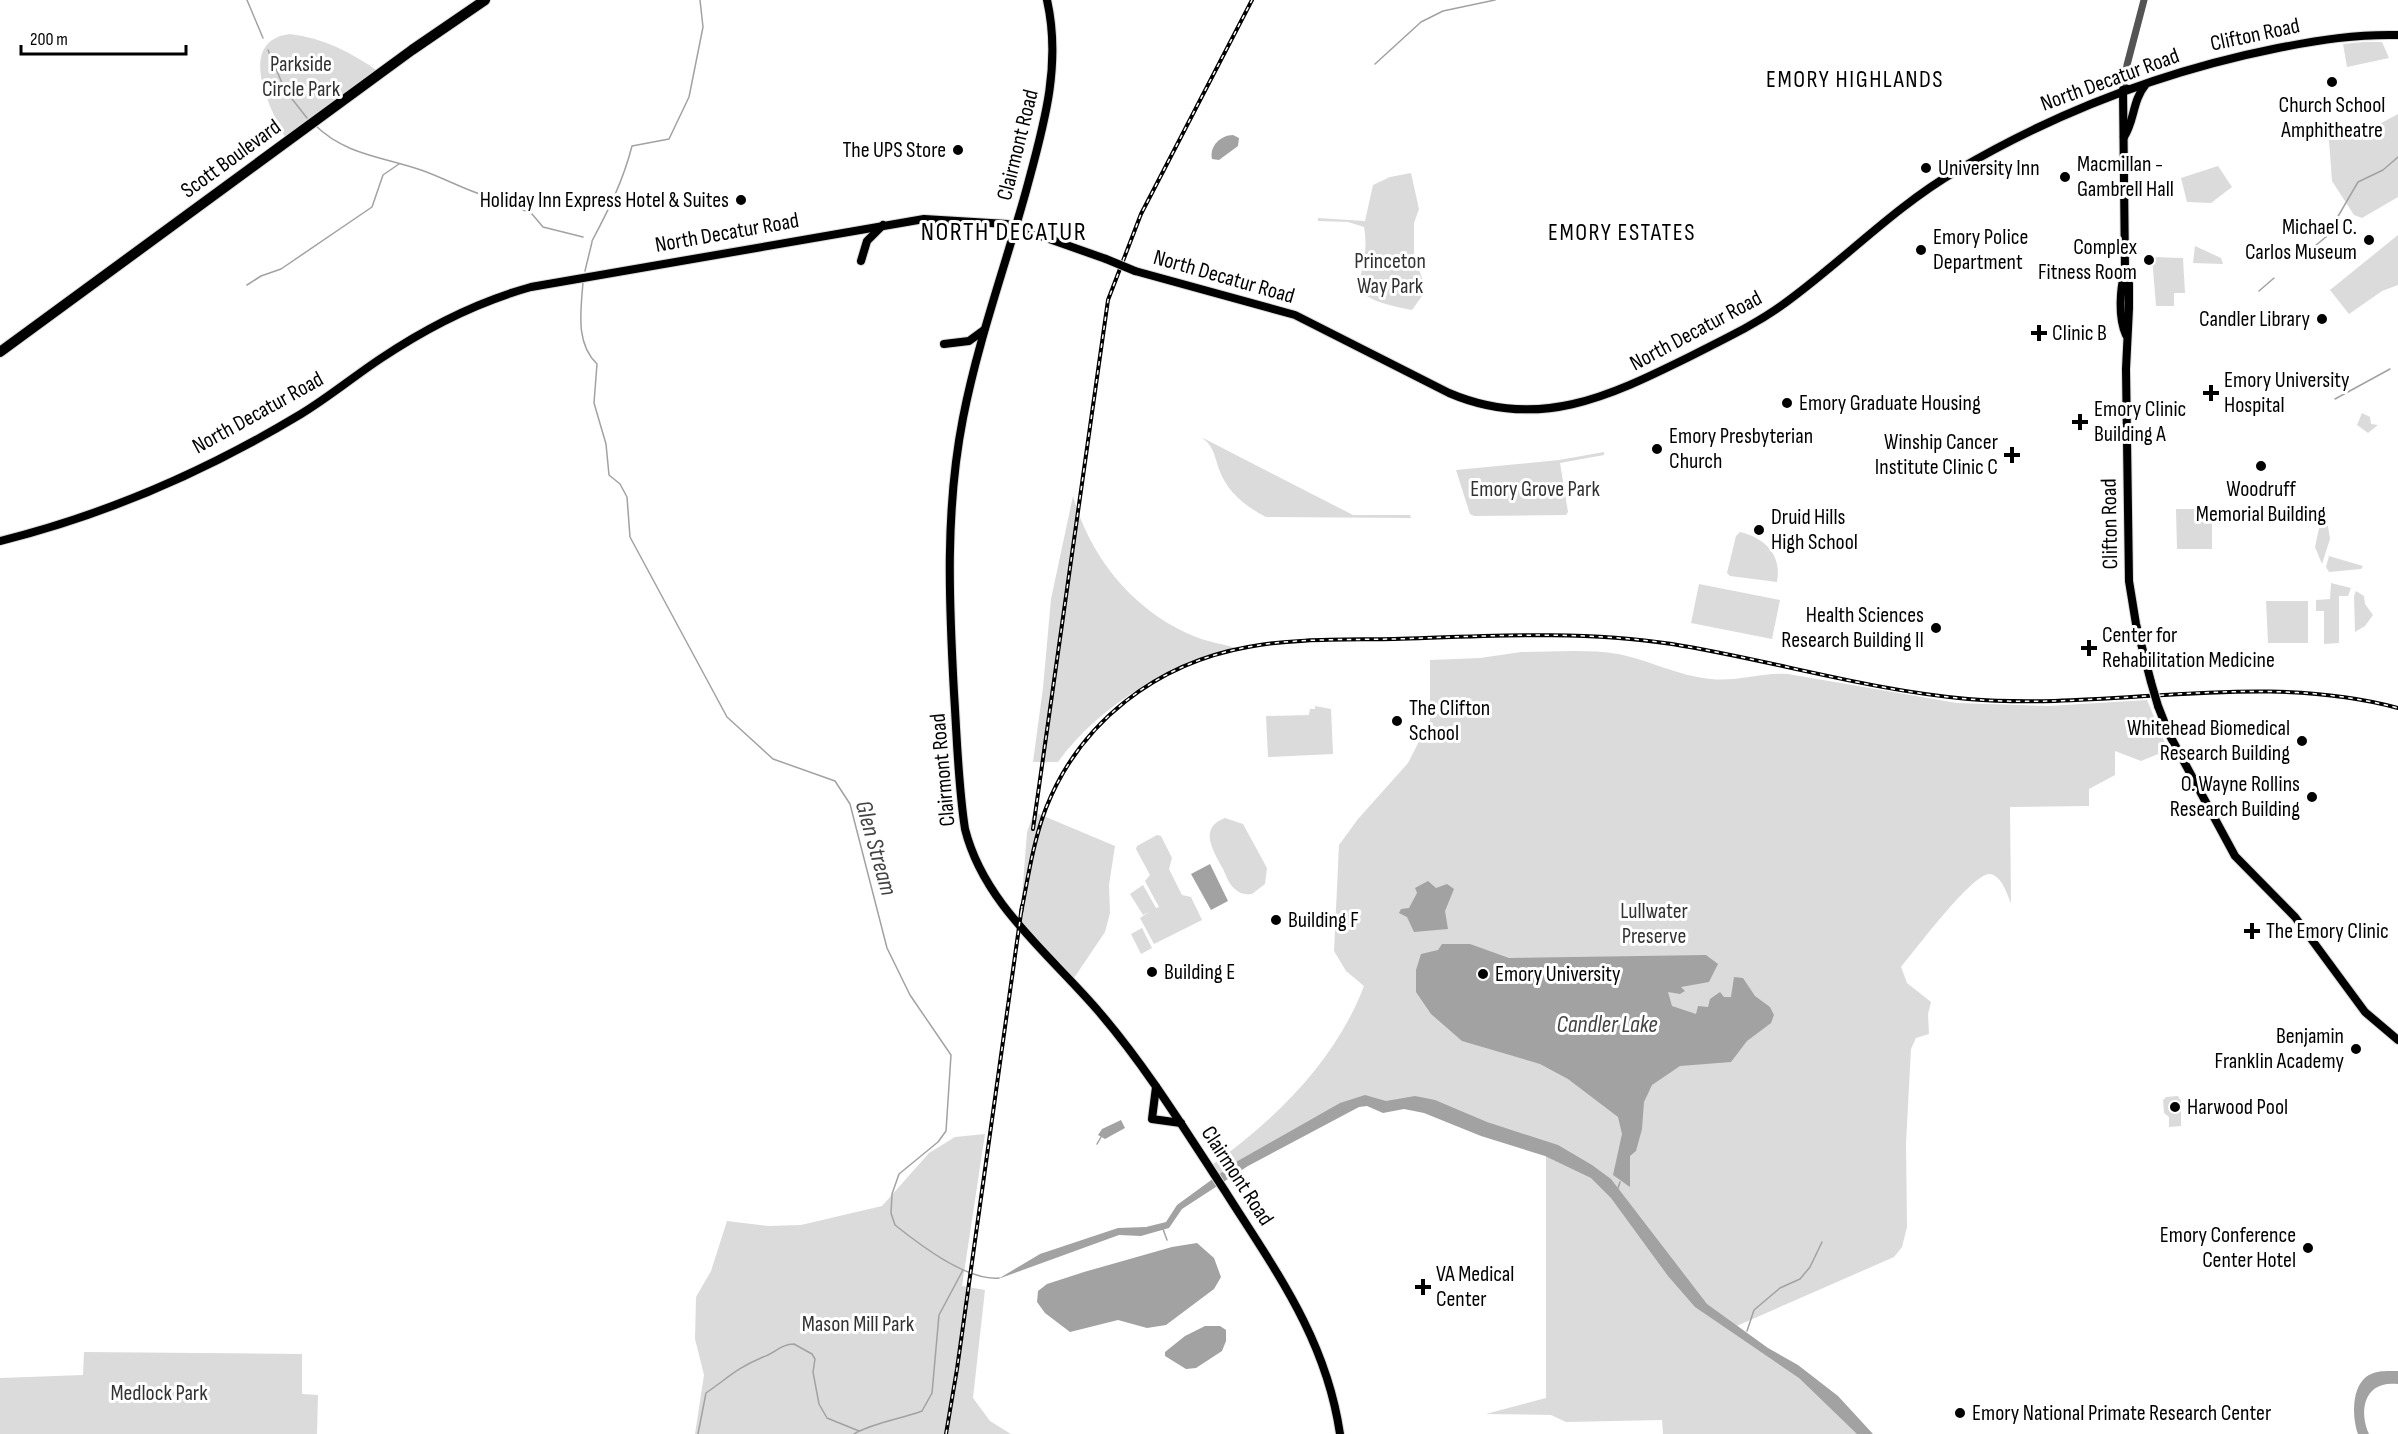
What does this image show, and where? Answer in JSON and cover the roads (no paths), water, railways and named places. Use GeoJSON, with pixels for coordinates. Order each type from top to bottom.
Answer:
{"type":"FeatureCollection","features":[{"type":"Feature","properties":{"kind":"highway","name":"Scott Boulevard"},"geometry":{"type":"LineString","coordinates":[[0,352],[412,50],[485,0]]}},
{"type":"Feature","properties":{"kind":"main road","name":"Clairmont Road"},"geometry":{"type":"LineString","coordinates":[[1047,0],[1053,39],[1051,84],[1043,130],[986,327],[956,456],[948,554],[952,656],[965,829],[978,866],[999,901],[1101,1014],[1155,1084],[1292,1296],[1310,1330],[1328,1378],[1340,1434]]}},
{"type":"Feature","properties":{"kind":"main road","name":"Clifton Road"},"geometry":{"type":"LineString","coordinates":[[2177,73],[2255,52],[2336,37],[2398,35]]}},
{"type":"Feature","properties":{"kind":"main road","name":"North Decatur Road"},"geometry":{"type":"LineString","coordinates":[[0,541],[78,519],[198,467],[286,423],[383,357],[459,314],[496,297],[576,278],[886,223],[934,219],[1016,226],[1135,271],[1295,315],[1449,393],[1476,403],[1524,411],[1568,406],[1644,380],[1754,323],[1799,293],[1880,225],[1934,184],[2025,132],[2123,90],[2177,73]]}},
{"type":"Feature","properties":{"kind":"main road"},"geometry":{"type":"LineString","coordinates":[[2124,138],[2131,125],[2135,100],[2147,83]]}},
{"type":"Feature","properties":{"kind":"main road"},"geometry":{"type":"LineString","coordinates":[[2123,90],[2124,161]]}},
{"type":"Feature","properties":{"kind":"main road"},"geometry":{"type":"LineString","coordinates":[[2124,102],[2124,161]]}},
{"type":"Feature","properties":{"kind":"main road","name":"Clifton Road"},"geometry":{"type":"LineString","coordinates":[[2124,161],[2125,270],[2121,285],[2122,327],[2126,335],[2130,589],[2136,624],[2158,706],[2169,734],[2235,856],[2295,917],[2365,1012],[2398,1041]]}},
{"type":"Feature","properties":{"kind":"main road"},"geometry":{"type":"LineString","coordinates":[[861,261],[867,241],[886,223]]}},
{"type":"Feature","properties":{"kind":"main road"},"geometry":{"type":"LineString","coordinates":[[944,344],[969,341],[986,327]]}},
{"type":"Feature","properties":{"kind":"main road"},"geometry":{"type":"LineString","coordinates":[[1155,1084],[1156,1100],[1152,1119],[1181,1123]]}},
{"type":"Feature","properties":{"kind":"street"},"geometry":{"type":"LineString","coordinates":[[2123,90],[2127,64],[2145,0]]}},
{"type":"Feature","properties":{"kind":"water"},"geometry":{"type":"Polygon","coordinates":[[[1233,135],[1239,138],[1238,146],[1219,160],[1212,159],[1212,150],[1217,142],[1233,135]]]}},
{"type":"Feature","properties":{"kind":"water"},"geometry":{"type":"Polygon","coordinates":[[[1210,864],[1228,901],[1211,910],[1191,874],[1210,864]]]}},
{"type":"Feature","properties":{"kind":"water"},"geometry":{"type":"Polygon","coordinates":[[[1428,881],[1436,888],[1447,884],[1454,889],[1445,911],[1448,929],[1414,932],[1407,917],[1399,913],[1401,909],[1409,908],[1417,893],[1415,888],[1428,881]]]}},
{"type":"Feature","properties":{"kind":"water","name":"Candler Lake"},"geometry":{"type":"Polygon","coordinates":[[[1442,944],[1470,944],[1509,958],[1706,955],[1718,964],[1709,982],[1681,987],[1685,991],[1680,994],[1668,992],[1672,1006],[1696,1014],[1698,1006],[1708,1007],[1710,999],[1720,992],[1724,997],[1731,997],[1734,977],[1743,978],[1755,996],[1770,1007],[1774,1015],[1771,1023],[1747,1041],[1731,1062],[1680,1066],[1652,1085],[1644,1102],[1642,1129],[1636,1151],[1630,1156],[1630,1187],[1613,1175],[1622,1134],[1618,1117],[1568,1079],[1540,1064],[1462,1041],[1431,1014],[1416,992],[1416,970],[1421,954],[1438,950],[1442,944]]]}},
{"type":"Feature","properties":{"kind":"water"},"geometry":{"type":"Polygon","coordinates":[[[1365,1095],[1386,1101],[1415,1096],[1435,1100],[1487,1122],[1558,1145],[1592,1165],[1611,1179],[1707,1304],[1768,1348],[1798,1365],[1838,1396],[1873,1434],[1857,1434],[1799,1378],[1695,1307],[1668,1276],[1611,1198],[1591,1178],[1545,1156],[1481,1136],[1424,1113],[1404,1109],[1383,1113],[1367,1106],[1359,1107],[1248,1166],[1182,1209],[1169,1228],[1141,1236],[1119,1235],[998,1279],[1040,1254],[1118,1228],[1146,1227],[1166,1222],[1177,1205],[1236,1162],[1340,1103],[1365,1095]]]}},
{"type":"Feature","properties":{"kind":"water"},"geometry":{"type":"Polygon","coordinates":[[[1121,1120],[1125,1128],[1105,1139],[1098,1135],[1102,1129],[1121,1120]]]}},
{"type":"Feature","properties":{"kind":"water"},"geometry":{"type":"Polygon","coordinates":[[[1197,1243],[1214,1258],[1221,1277],[1214,1289],[1166,1325],[1147,1328],[1118,1320],[1070,1332],[1045,1313],[1037,1302],[1038,1291],[1047,1284],[1172,1247],[1197,1243]]]}},
{"type":"Feature","properties":{"kind":"water"},"geometry":{"type":"Polygon","coordinates":[[[1205,1326],[1220,1326],[1226,1330],[1226,1341],[1222,1351],[1196,1368],[1186,1369],[1165,1356],[1165,1352],[1185,1336],[1205,1326]]]}},
{"type":"Feature","properties":{"kind":"water"},"geometry":{"type":"Polygon","coordinates":[[[2398,1371],[2398,1384],[2387,1384],[2371,1391],[2367,1398],[2364,1415],[2369,1434],[2358,1434],[2354,1402],[2359,1386],[2372,1373],[2398,1371]]]}},
{"type":"Feature","properties":{"kind":"waterway"},"geometry":{"type":"LineString","coordinates":[[247,0],[263,38]]}},
{"type":"Feature","properties":{"kind":"waterway"},"geometry":{"type":"LineString","coordinates":[[592,241],[615,195],[632,146],[669,139],[689,97],[703,27],[700,0]]}},
{"type":"Feature","properties":{"kind":"waterway"},"geometry":{"type":"LineString","coordinates":[[1375,64],[1421,22],[1443,11],[1495,0]]}},
{"type":"Feature","properties":{"kind":"waterway"},"geometry":{"type":"LineString","coordinates":[[268,50],[285,90],[307,118]]}},
{"type":"Feature","properties":{"kind":"waterway"},"geometry":{"type":"LineString","coordinates":[[315,125],[339,143],[352,149],[421,170],[496,199]]}},
{"type":"Feature","properties":{"kind":"waterway"},"geometry":{"type":"LineString","coordinates":[[2305,254],[2326,237],[2358,182],[2383,170],[2398,157]]}},
{"type":"Feature","properties":{"kind":"waterway"},"geometry":{"type":"LineString","coordinates":[[247,285],[261,276],[281,269],[372,207],[383,175],[399,164]]}},
{"type":"Feature","properties":{"kind":"waterway"},"geometry":{"type":"LineString","coordinates":[[511,204],[532,214],[543,227],[583,237]]}},
{"type":"Feature","properties":{"kind":"waterway"},"geometry":{"type":"LineString","coordinates":[[585,271],[592,242]]}},
{"type":"Feature","properties":{"kind":"waterway"},"geometry":{"type":"LineString","coordinates":[[2259,291],[2274,278]]}},
{"type":"Feature","properties":{"kind":"waterway","name":"Glen Stream"},"geometry":{"type":"LineString","coordinates":[[583,282],[582,336],[590,356],[597,364],[594,403],[606,444],[609,475],[620,484],[627,497],[630,537],[727,717],[773,759],[835,781],[850,804],[887,948],[910,995],[951,1055],[946,1131],[938,1142],[899,1174],[892,1194],[891,1213],[895,1225],[930,1251],[959,1268],[973,1274],[999,1278]]}},
{"type":"Feature","properties":{"kind":"waterway"},"geometry":{"type":"LineString","coordinates":[[2335,399],[2390,369]]}},
{"type":"Feature","properties":{"kind":"waterway"},"geometry":{"type":"LineString","coordinates":[[1097,1144],[1101,1137]]}},
{"type":"Feature","properties":{"kind":"waterway"},"geometry":{"type":"LineString","coordinates":[[1618,1188],[1620,1182]]}},
{"type":"Feature","properties":{"kind":"waterway"},"geometry":{"type":"LineString","coordinates":[[1163,1229],[1167,1240]]}},
{"type":"Feature","properties":{"kind":"waterway"},"geometry":{"type":"LineString","coordinates":[[1747,1331],[1754,1310],[1780,1288],[1800,1279],[1810,1267],[1822,1242]]}},
{"type":"Feature","properties":{"kind":"waterway"},"geometry":{"type":"LineString","coordinates":[[854,1434],[869,1427],[922,1411],[932,1393],[939,1315],[963,1270]]}},
{"type":"Feature","properties":{"kind":"waterway"},"geometry":{"type":"LineString","coordinates":[[698,1434],[706,1393],[746,1365],[789,1344],[794,1344],[812,1354],[815,1359],[813,1372],[819,1404],[827,1418],[859,1431]]}},
{"type":"Feature","properties":{"kind":"railway"},"geometry":{"type":"LineString","coordinates":[[1033,829],[1108,300],[1141,214],[1252,0]]}},
{"type":"Feature","properties":{"kind":"railway"},"geometry":{"type":"LineString","coordinates":[[1021,913],[1034,847],[1046,808],[1061,777],[1079,749],[1101,723],[1153,682],[1183,667],[1215,655],[1266,644],[1321,640],[1568,635],[1672,644],[1893,689],[1968,699],[2076,700],[2184,694],[2291,692],[2345,697],[2398,708]]}},
{"type":"Feature","properties":{"kind":"railway"},"geometry":{"type":"LineString","coordinates":[[946,1434],[1022,906]]}},
{"type":"Feature","properties":{"kind":"place","name":"Church School Amphitheatre"},"geometry":{"type":"Point","coordinates":[2332,82]}},
{"type":"Feature","properties":{"kind":"place","name":"The UPS Store"},"geometry":{"type":"Point","coordinates":[958,150]}},
{"type":"Feature","properties":{"kind":"place","name":"University Inn"},"geometry":{"type":"Point","coordinates":[1926,168]}},
{"type":"Feature","properties":{"kind":"place","name":"Macmillan - Gambrell Hall"},"geometry":{"type":"Point","coordinates":[2065,177]}},
{"type":"Feature","properties":{"kind":"place","name":"Holiday Inn Express Hotel & Suites"},"geometry":{"type":"Point","coordinates":[741,200]}},
{"type":"Feature","properties":{"kind":"place","name":"Michael C. Carlos Museum"},"geometry":{"type":"Point","coordinates":[2369,240]}},
{"type":"Feature","properties":{"kind":"place","name":"Emory Police Department"},"geometry":{"type":"Point","coordinates":[1921,250]}},
{"type":"Feature","properties":{"kind":"place","name":"Complex Fitness Room"},"geometry":{"type":"Point","coordinates":[2149,260]}},
{"type":"Feature","properties":{"kind":"place","name":"Candler Library"},"geometry":{"type":"Point","coordinates":[2322,319]}},
{"type":"Feature","properties":{"kind":"place","name":"Clinic B"},"geometry":{"type":"Point","coordinates":[2039,333]}},
{"type":"Feature","properties":{"kind":"place","name":"Emory University Hospital"},"geometry":{"type":"Point","coordinates":[2211,393]}},
{"type":"Feature","properties":{"kind":"place","name":"Emory Graduate Housing"},"geometry":{"type":"Point","coordinates":[1787,403]}},
{"type":"Feature","properties":{"kind":"place","name":"Emory Clinic Building A"},"geometry":{"type":"Point","coordinates":[2080,422]}},
{"type":"Feature","properties":{"kind":"place","name":"Emory Presbyterian Church"},"geometry":{"type":"Point","coordinates":[1657,449]}},
{"type":"Feature","properties":{"kind":"place","name":"Winship Cancer Institute Clinic C"},"geometry":{"type":"Point","coordinates":[2012,455]}},
{"type":"Feature","properties":{"kind":"place","name":"Woodruff Memorial Building"},"geometry":{"type":"Point","coordinates":[2261,466]}},
{"type":"Feature","properties":{"kind":"place","name":"Druid Hills High School"},"geometry":{"type":"Point","coordinates":[1759,530]}},
{"type":"Feature","properties":{"kind":"place","name":"Health Sciences Research Building II"},"geometry":{"type":"Point","coordinates":[1936,628]}},
{"type":"Feature","properties":{"kind":"place","name":"Center for Rehabilitation Medicine"},"geometry":{"type":"Point","coordinates":[2089,648]}},
{"type":"Feature","properties":{"kind":"place","name":"The Clifton School"},"geometry":{"type":"Point","coordinates":[1397,721]}},
{"type":"Feature","properties":{"kind":"place","name":"Whitehead Biomedical Research Building"},"geometry":{"type":"Point","coordinates":[2302,741]}},
{"type":"Feature","properties":{"kind":"place","name":"O. Wayne Rollins Research Building"},"geometry":{"type":"Point","coordinates":[2312,797]}},
{"type":"Feature","properties":{"kind":"place","name":"Building F"},"geometry":{"type":"Point","coordinates":[1276,920]}},
{"type":"Feature","properties":{"kind":"place","name":"The Emory Clinic"},"geometry":{"type":"Point","coordinates":[2252,931]}},
{"type":"Feature","properties":{"kind":"place","name":"Building E"},"geometry":{"type":"Point","coordinates":[1152,972]}},
{"type":"Feature","properties":{"kind":"place","name":"Emory University"},"geometry":{"type":"Point","coordinates":[1483,974]}},
{"type":"Feature","properties":{"kind":"place","name":"Benjamin Franklin Academy"},"geometry":{"type":"Point","coordinates":[2356,1049]}},
{"type":"Feature","properties":{"kind":"place","name":"Harwood Pool"},"geometry":{"type":"Point","coordinates":[2175,1107]}},
{"type":"Feature","properties":{"kind":"place","name":"Emory Conference Center Hotel"},"geometry":{"type":"Point","coordinates":[2308,1248]}},
{"type":"Feature","properties":{"kind":"place","name":"VA Medical Center"},"geometry":{"type":"Point","coordinates":[1423,1287]}},
{"type":"Feature","properties":{"kind":"place","name":"Emory National Primate Research Center"},"geometry":{"type":"Point","coordinates":[1960,1413]}},
{"type":"Feature","properties":{"kind":"district","name":"EMORY HIGHLANDS"},"geometry":{"type":"Point","coordinates":[1855,79]}},
{"type":"Feature","properties":{"kind":"district","name":"NORTH DECATUR"},"geometry":{"type":"Point","coordinates":[1004,232]}},
{"type":"Feature","properties":{"kind":"district","name":"EMORY ESTATES"},"geometry":{"type":"Point","coordinates":[1622,232]}},
{"type":"Feature","properties":{"kind":"park label","name":"Parkside Circle Park"},"geometry":{"type":"Point","coordinates":[301,76]}},
{"type":"Feature","properties":{"kind":"park label","name":"Princeton Way Park"},"geometry":{"type":"Point","coordinates":[1390,274]}},
{"type":"Feature","properties":{"kind":"park label","name":"Emory Grove Park"},"geometry":{"type":"Point","coordinates":[1535,489]}},
{"type":"Feature","properties":{"kind":"park label","name":"Lullwater Preserve"},"geometry":{"type":"Point","coordinates":[1654,924]}},
{"type":"Feature","properties":{"kind":"park label","name":"Mason Mill Park"},"geometry":{"type":"Point","coordinates":[858,1324]}},
{"type":"Feature","properties":{"kind":"park label","name":"Medlock Park"},"geometry":{"type":"Point","coordinates":[159,1393]}}]}
